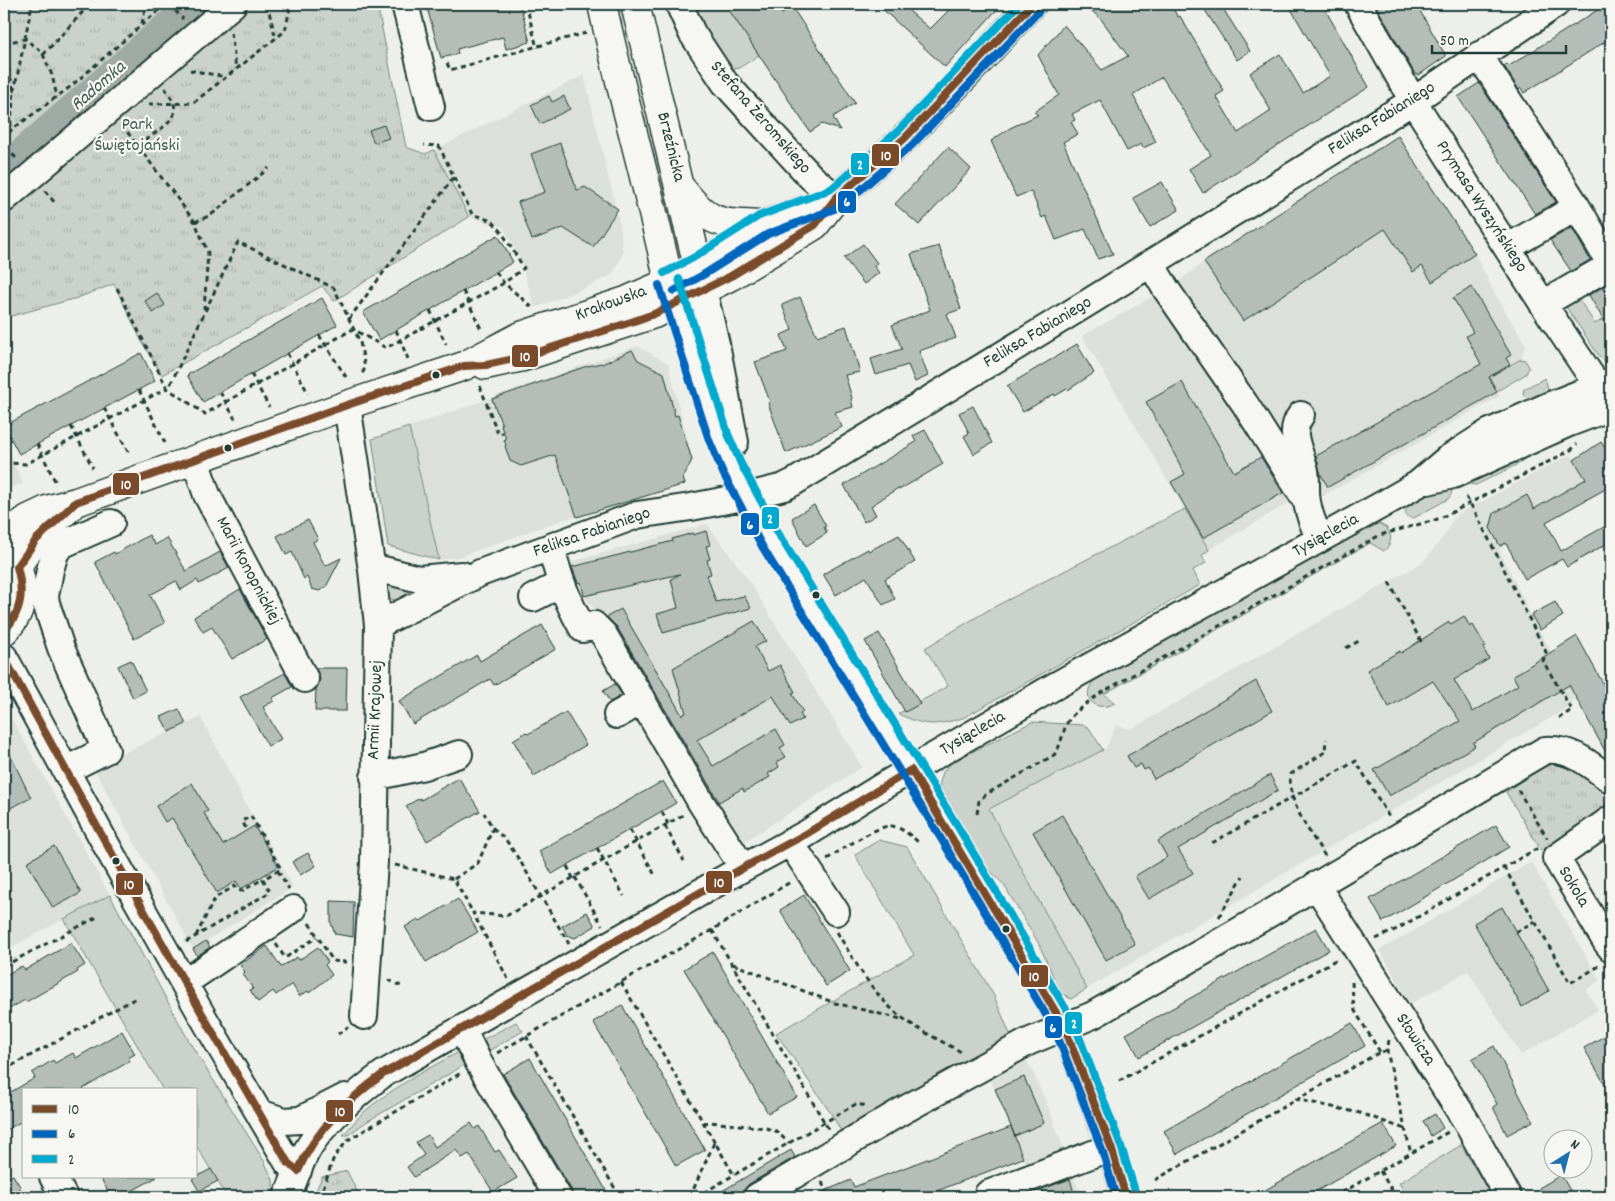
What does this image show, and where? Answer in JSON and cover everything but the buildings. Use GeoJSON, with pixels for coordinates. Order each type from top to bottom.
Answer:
{"type":"FeatureCollection","features":[{"type":"Feature","properties":{"kind":"main road","name":"Brzeźnicka"},"geometry":{"type":"LineString","coordinates":[[602,4],[672,293]]}},
{"type":"Feature","properties":{"kind":"main road","name":"Brzeźnicka"},"geometry":{"type":"LineString","coordinates":[[635,4],[701,278]]}},
{"type":"Feature","properties":{"kind":"main road","name":"Krakowska"},"geometry":{"type":"LineString","coordinates":[[701,278],[731,276],[815,225],[836,198],[905,138],[1032,4]]}},
{"type":"Feature","properties":{"kind":"main road"},"geometry":{"type":"LineString","coordinates":[[680,186],[694,204],[711,218],[728,224],[763,225]]}},
{"type":"Feature","properties":{"kind":"main road","name":"Krakowska"},"geometry":{"type":"LineString","coordinates":[[4,537],[28,519],[47,510],[76,502],[195,460],[348,392],[472,376],[486,365],[523,357],[634,321],[672,293],[701,278],[763,225],[836,198]]}},
{"type":"Feature","properties":{"kind":"main road","name":"Krakowska"},"geometry":{"type":"LineString","coordinates":[[10,558],[22,557],[42,533],[76,502]]}},
{"type":"Feature","properties":{"kind":"main road"},"geometry":{"type":"LineString","coordinates":[[4,631],[14,620],[20,607],[22,594],[22,580],[10,558]]}},
{"type":"Feature","properties":{"kind":"street"},"geometry":{"type":"LineString","coordinates":[[406,4],[431,107]]}},
{"type":"Feature","properties":{"kind":"street","name":"Stefana Żeromskiego"},"geometry":{"type":"LineString","coordinates":[[679,4],[692,33],[725,82],[812,178],[836,198]]}},
{"type":"Feature","properties":{"kind":"street","name":"Prymasa Wyszyńskiego"},"geometry":{"type":"LineString","coordinates":[[1358,4],[1413,101],[1543,304],[1608,395]]}},
{"type":"Feature","properties":{"kind":"street","name":"Feliksa Fabianiego"},"geometry":{"type":"LineString","coordinates":[[378,625],[480,573],[637,515],[691,507],[746,493],[784,487],[794,482],[1413,101],[1556,4]]}},
{"type":"Feature","properties":{"kind":"street"},"geometry":{"type":"LineString","coordinates":[[4,199],[230,6]]}},
{"type":"Feature","properties":{"kind":"street"},"geometry":{"type":"LineString","coordinates":[[1480,55],[1577,207],[1611,265],[1543,304]]}},
{"type":"Feature","properties":{"kind":"street"},"geometry":{"type":"LineString","coordinates":[[1507,248],[1577,207]]}},
{"type":"Feature","properties":{"kind":"street"},"geometry":{"type":"LineString","coordinates":[[1151,264],[1249,410],[1307,502]]}},
{"type":"Feature","properties":{"kind":"street"},"geometry":{"type":"LineString","coordinates":[[701,278],[746,493]]}},
{"type":"Feature","properties":{"kind":"street"},"geometry":{"type":"LineString","coordinates":[[672,293],[718,438],[732,468],[772,543],[911,770],[1064,1026],[1111,1147],[1126,1197]]}},
{"type":"Feature","properties":{"kind":"street","name":"Armii Krajowej"},"geometry":{"type":"LineString","coordinates":[[348,392],[378,625],[374,862],[364,1016]]}},
{"type":"Feature","properties":{"kind":"street","name":"Tysiąclecia"},"geometry":{"type":"LineString","coordinates":[[298,1171],[318,1133],[366,1086],[383,1074],[790,842],[1055,686],[1418,484],[1446,460],[1488,433],[1548,406],[1608,395]]}},
{"type":"Feature","properties":{"kind":"street"},"geometry":{"type":"LineString","coordinates":[[1301,415],[1294,439],[1305,471],[1310,516],[1320,539]]}},
{"type":"Feature","properties":{"kind":"street","name":"Marii Konopnickiej"},"geometry":{"type":"LineString","coordinates":[[195,460],[207,495],[305,679]]}},
{"type":"Feature","properties":{"kind":"street"},"geometry":{"type":"LineString","coordinates":[[66,770],[106,750],[61,648],[45,596],[50,570],[61,545],[111,523]]}},
{"type":"Feature","properties":{"kind":"street"},"geometry":{"type":"LineString","coordinates":[[551,548],[561,584],[572,610],[583,629],[594,625],[604,635],[702,804],[743,868]]}},
{"type":"Feature","properties":{"kind":"street","name":"Feliksa Fabianiego"},"geometry":{"type":"LineString","coordinates":[[372,570],[384,570],[430,579],[480,573]]}},
{"type":"Feature","properties":{"kind":"street"},"geometry":{"type":"LineString","coordinates":[[534,598],[561,584]]}},
{"type":"Feature","properties":{"kind":"street"},"geometry":{"type":"LineString","coordinates":[[4,657],[184,983],[288,1163],[298,1171],[287,1197]]}},
{"type":"Feature","properties":{"kind":"street"},"geometry":{"type":"LineString","coordinates":[[617,715],[643,700]]}},
{"type":"Feature","properties":{"kind":"street"},"geometry":{"type":"LineString","coordinates":[[757,1197],[902,1111],[1003,1056],[1093,1014],[1544,750],[1556,749],[1567,751],[1611,780]]}},
{"type":"Feature","properties":{"kind":"street"},"geometry":{"type":"LineString","coordinates":[[374,777],[424,766],[459,754]]}},
{"type":"Feature","properties":{"kind":"street","name":"Sokola"},"geometry":{"type":"LineString","coordinates":[[1608,955],[1607,944],[1556,858],[1611,819]]}},
{"type":"Feature","properties":{"kind":"street"},"geometry":{"type":"LineString","coordinates":[[790,842],[809,870],[834,919]]}},
{"type":"Feature","properties":{"kind":"street","name":"Słowicza"},"geometry":{"type":"LineString","coordinates":[[1316,885],[1466,1121],[1508,1197]]}},
{"type":"Feature","properties":{"kind":"street"},"geometry":{"type":"LineString","coordinates":[[184,983],[298,909]]}},
{"type":"Feature","properties":{"kind":"street"},"geometry":{"type":"LineString","coordinates":[[462,1029],[479,1063],[558,1197]]}},
{"type":"Feature","properties":{"kind":"street"},"geometry":{"type":"LineString","coordinates":[[260,1113],[284,1121],[300,1120],[366,1086]]}},
{"type":"Feature","properties":{"kind":"street"},"geometry":{"type":"LineString","coordinates":[[988,1194],[1111,1147]]}},
{"type":"Feature","properties":{"kind":"path"},"geometry":{"type":"LineString","coordinates":[[4,146],[6,148],[10,132],[14,92],[32,4]]}},
{"type":"Feature","properties":{"kind":"path"},"geometry":{"type":"LineString","coordinates":[[43,55],[90,4]]}},
{"type":"Feature","properties":{"kind":"path"},"geometry":{"type":"LineString","coordinates":[[142,24],[146,4]]}},
{"type":"Feature","properties":{"kind":"path"},"geometry":{"type":"LineString","coordinates":[[10,132],[57,97],[166,4]]}},
{"type":"Feature","properties":{"kind":"path"},"geometry":{"type":"LineString","coordinates":[[267,4],[276,39]]}},
{"type":"Feature","properties":{"kind":"path"},"geometry":{"type":"LineString","coordinates":[[204,313],[208,253],[195,222],[138,145],[114,105],[193,103],[285,32],[291,4]]}},
{"type":"Feature","properties":{"kind":"path"},"geometry":{"type":"LineString","coordinates":[[526,4],[537,48]]}},
{"type":"Feature","properties":{"kind":"path"},"geometry":{"type":"LineString","coordinates":[[230,6],[236,70]]}},
{"type":"Feature","properties":{"kind":"path"},"geometry":{"type":"LineString","coordinates":[[447,62],[450,70],[589,33]]}},
{"type":"Feature","properties":{"kind":"path"},"geometry":{"type":"LineString","coordinates":[[4,42],[25,39],[43,55],[52,75],[57,97]]}},
{"type":"Feature","properties":{"kind":"path"},"geometry":{"type":"LineString","coordinates":[[4,50],[14,92]]}},
{"type":"Feature","properties":{"kind":"path"},"geometry":{"type":"LineString","coordinates":[[158,67],[226,77]]}},
{"type":"Feature","properties":{"kind":"path"},"geometry":{"type":"LineString","coordinates":[[138,145],[172,120],[175,112],[174,103],[158,67]]}},
{"type":"Feature","properties":{"kind":"path"},"geometry":{"type":"LineString","coordinates":[[353,329],[386,348],[504,283],[524,268],[501,231],[492,221],[472,214],[438,146],[424,145]]}},
{"type":"Feature","properties":{"kind":"path"},"geometry":{"type":"LineString","coordinates":[[195,222],[211,215],[269,168]]}},
{"type":"Feature","properties":{"kind":"path"},"geometry":{"type":"LineString","coordinates":[[349,319],[454,177]]}},
{"type":"Feature","properties":{"kind":"path"},"geometry":{"type":"LineString","coordinates":[[4,465],[9,463],[26,464],[167,388],[238,242],[334,288],[360,342],[365,368],[362,374]]}},
{"type":"Feature","properties":{"kind":"path"},"geometry":{"type":"LineString","coordinates":[[496,272],[504,283],[538,313]]}},
{"type":"Feature","properties":{"kind":"path"},"geometry":{"type":"LineString","coordinates":[[117,288],[167,388],[205,414],[353,329]]}},
{"type":"Feature","properties":{"kind":"path"},"geometry":{"type":"LineString","coordinates":[[462,291],[483,332]]}},
{"type":"Feature","properties":{"kind":"path"},"geometry":{"type":"LineString","coordinates":[[430,310],[446,344]]}},
{"type":"Feature","properties":{"kind":"path"},"geometry":{"type":"LineString","coordinates":[[396,330],[408,359]]}},
{"type":"Feature","properties":{"kind":"path"},"geometry":{"type":"LineString","coordinates":[[319,335],[348,392]]}},
{"type":"Feature","properties":{"kind":"path"},"geometry":{"type":"LineString","coordinates":[[287,353],[308,393]]}},
{"type":"Feature","properties":{"kind":"path"},"geometry":{"type":"LineString","coordinates":[[251,374],[269,407]]}},
{"type":"Feature","properties":{"kind":"path"},"geometry":{"type":"LineString","coordinates":[[472,376],[498,434],[503,433]]}},
{"type":"Feature","properties":{"kind":"path"},"geometry":{"type":"LineString","coordinates":[[139,390],[165,443]]}},
{"type":"Feature","properties":{"kind":"path"},"geometry":{"type":"LineString","coordinates":[[220,392],[235,418]]}},
{"type":"Feature","properties":{"kind":"path"},"geometry":{"type":"LineString","coordinates":[[104,408],[130,455]]}},
{"type":"Feature","properties":{"kind":"path"},"geometry":{"type":"LineString","coordinates":[[71,426],[92,468]]}},
{"type":"Feature","properties":{"kind":"path"},"geometry":{"type":"LineString","coordinates":[[977,814],[979,801],[985,795],[1054,755],[1058,750],[1068,722],[1098,694],[1380,534],[1435,520],[1470,504],[1571,450],[1579,441]]}},
{"type":"Feature","properties":{"kind":"path"},"geometry":{"type":"LineString","coordinates":[[36,444],[55,481]]}},
{"type":"Feature","properties":{"kind":"path"},"geometry":{"type":"LineString","coordinates":[[1466,497],[1546,652],[1543,661],[1572,710],[1559,718]]}},
{"type":"Feature","properties":{"kind":"path"},"geometry":{"type":"LineString","coordinates":[[1389,582],[1424,645]]}},
{"type":"Feature","properties":{"kind":"path"},"geometry":{"type":"LineString","coordinates":[[1346,648],[1361,640]]}},
{"type":"Feature","properties":{"kind":"path"},"geometry":{"type":"LineString","coordinates":[[1325,857],[1304,823],[1289,782],[1291,774],[1325,752],[1326,739]]}},
{"type":"Feature","properties":{"kind":"path"},"geometry":{"type":"LineString","coordinates":[[1212,843],[1356,761],[1390,818]]}},
{"type":"Feature","properties":{"kind":"path"},"geometry":{"type":"LineString","coordinates":[[1520,793],[1549,841],[1556,858]]}},
{"type":"Feature","properties":{"kind":"path"},"geometry":{"type":"LineString","coordinates":[[473,913],[506,916],[702,804]]}},
{"type":"Feature","properties":{"kind":"path"},"geometry":{"type":"LineString","coordinates":[[662,812],[684,861]]}},
{"type":"Feature","properties":{"kind":"path"},"geometry":{"type":"LineString","coordinates":[[484,813],[493,828],[506,840],[570,944]]}},
{"type":"Feature","properties":{"kind":"path"},"geometry":{"type":"LineString","coordinates":[[195,937],[216,898],[235,886],[238,890],[242,890],[281,869],[250,816],[242,821],[247,830]]}},
{"type":"Feature","properties":{"kind":"path"},"geometry":{"type":"LineString","coordinates":[[320,1197],[332,1162],[348,1140],[712,930],[876,830],[885,826],[896,828],[918,842]]}},
{"type":"Feature","properties":{"kind":"path"},"geometry":{"type":"LineString","coordinates":[[454,879],[478,863],[493,828]]}},
{"type":"Feature","properties":{"kind":"path"},"geometry":{"type":"LineString","coordinates":[[630,830],[656,877]]}},
{"type":"Feature","properties":{"kind":"path"},"geometry":{"type":"LineString","coordinates":[[597,848],[624,896]]}},
{"type":"Feature","properties":{"kind":"path"},"geometry":{"type":"LineString","coordinates":[[374,862],[399,865],[454,879],[518,997]]}},
{"type":"Feature","properties":{"kind":"path"},"geometry":{"type":"LineString","coordinates":[[567,866],[594,910]]}},
{"type":"Feature","properties":{"kind":"path"},"geometry":{"type":"LineString","coordinates":[[1504,867],[1570,983],[1608,955]]}},
{"type":"Feature","properties":{"kind":"path"},"geometry":{"type":"LineString","coordinates":[[278,871],[298,909],[332,961],[350,962]]}},
{"type":"Feature","properties":{"kind":"path"},"geometry":{"type":"LineString","coordinates":[[1216,920],[1243,876]]}},
{"type":"Feature","properties":{"kind":"path"},"geometry":{"type":"LineString","coordinates":[[182,944],[270,892],[263,879]]}},
{"type":"Feature","properties":{"kind":"path"},"geometry":{"type":"LineString","coordinates":[[4,966],[99,916]]}},
{"type":"Feature","properties":{"kind":"path"},"geometry":{"type":"LineString","coordinates":[[834,919],[865,978],[893,1010],[906,1020],[969,1056]]}},
{"type":"Feature","properties":{"kind":"path"},"geometry":{"type":"LineString","coordinates":[[1516,932],[1535,921]]}},
{"type":"Feature","properties":{"kind":"path"},"geometry":{"type":"LineString","coordinates":[[712,930],[840,1148]]}},
{"type":"Feature","properties":{"kind":"path"},"geometry":{"type":"LineString","coordinates":[[732,964],[835,1003],[906,1020]]}},
{"type":"Feature","properties":{"kind":"path"},"geometry":{"type":"LineString","coordinates":[[387,979],[403,987]]}},
{"type":"Feature","properties":{"kind":"path"},"geometry":{"type":"LineString","coordinates":[[1352,980],[1355,1011],[1380,1052]]}},
{"type":"Feature","properties":{"kind":"path"},"geometry":{"type":"LineString","coordinates":[[620,982],[734,1175]]}},
{"type":"Feature","properties":{"kind":"path"},"geometry":{"type":"LineString","coordinates":[[4,1070],[138,997]]}},
{"type":"Feature","properties":{"kind":"path"},"geometry":{"type":"LineString","coordinates":[[1390,1033],[1387,1051],[1411,1154]]}},
{"type":"Feature","properties":{"kind":"path"},"geometry":{"type":"LineString","coordinates":[[526,1036],[620,1197]]}},
{"type":"Feature","properties":{"kind":"path"},"geometry":{"type":"LineString","coordinates":[[1155,1180],[1295,1099],[1380,1052],[1387,1051]]}},
{"type":"Feature","properties":{"kind":"path"},"geometry":{"type":"LineString","coordinates":[[1295,1099],[1360,1113],[1405,1129]]}},
{"type":"Feature","properties":{"kind":"path"},"geometry":{"type":"LineString","coordinates":[[1334,1197],[1466,1121]]}},
{"type":"Feature","properties":{"kind":"path"},"geometry":{"type":"LineString","coordinates":[[703,1123],[710,1122],[766,1128],[776,1131],[789,1143]]}},
{"type":"Feature","properties":{"kind":"path"},"geometry":{"type":"LineString","coordinates":[[690,1197],[714,1142]]}},
{"type":"Feature","properties":{"kind":"path"},"geometry":{"type":"LineString","coordinates":[[1380,1171],[1396,1197]]}},
{"type":"Feature","properties":{"kind":"shaded area"},"geometry":{"type":"Polygon","coordinates":[[[584,75],[620,225],[623,253],[613,274],[592,285],[535,308],[520,259],[503,227],[469,217],[434,150],[584,75]]]}},
{"type":"Feature","properties":{"kind":"shaded area"},"geometry":{"type":"Polygon","coordinates":[[[1398,136],[1475,254],[1495,294],[1526,345],[1521,359],[1489,377],[1500,396],[1314,501],[1309,491],[1209,550],[1082,336],[1175,284],[1204,262],[1398,136]]]}},
{"type":"Feature","properties":{"kind":"shaded area"},"geometry":{"type":"Polygon","coordinates":[[[637,346],[668,363],[692,458],[683,478],[685,484],[577,517],[564,519],[459,557],[439,560],[409,427],[637,346]]]}},
{"type":"Feature","properties":{"kind":"shaded area"},"geometry":{"type":"Polygon","coordinates":[[[4,440],[23,484],[4,488],[4,440]]]}},
{"type":"Feature","properties":{"kind":"shaded area"},"geometry":{"type":"Polygon","coordinates":[[[1601,442],[1611,457],[1611,486],[1499,549],[1531,615],[1576,697],[1566,709],[1087,989],[989,809],[1106,748],[1116,725],[1131,729],[1423,562],[1447,532],[1452,520],[1458,514],[1571,454],[1575,460],[1601,442]]]}},
{"type":"Feature","properties":{"kind":"shaded area"},"geometry":{"type":"Polygon","coordinates":[[[707,524],[748,579],[862,767],[739,845],[603,619],[584,596],[581,583],[573,584],[567,563],[707,524]]]}},
{"type":"Feature","properties":{"kind":"shaded area"},"geometry":{"type":"Polygon","coordinates":[[[4,705],[110,895],[4,951],[4,705]]]}},
{"type":"Feature","properties":{"kind":"shaded area"},"geometry":{"type":"Polygon","coordinates":[[[201,717],[247,806],[293,887],[193,949],[93,767],[201,717]]]}},
{"type":"Feature","properties":{"kind":"shaded area"},"geometry":{"type":"Polygon","coordinates":[[[1531,862],[1600,980],[1586,990],[1598,1010],[1521,1055],[1468,971],[1410,1004],[1380,950],[1531,862]]]}},
{"type":"Feature","properties":{"kind":"shaded area"},"geometry":{"type":"Polygon","coordinates":[[[1012,1039],[1032,1070],[1050,1111],[1081,1197],[1040,1197],[993,1086],[982,1054],[1012,1039]]]}},
{"type":"Feature","properties":{"kind":"green space","name":"Park Świętojański"},"geometry":{"type":"Polygon","coordinates":[[[4,4],[377,4],[406,147],[425,154],[434,150],[469,217],[334,301],[322,286],[162,375],[142,342],[114,284],[77,298],[4,318],[4,4]]]}},
{"type":"Feature","properties":{"kind":"green space"},"geometry":{"type":"Polygon","coordinates":[[[684,4],[726,4],[759,55],[739,68],[729,70],[684,4]]]}},
{"type":"Feature","properties":{"kind":"green space"},"geometry":{"type":"Polygon","coordinates":[[[1576,295],[1595,324],[1611,314],[1611,364],[1599,356],[1564,304],[1576,295]]]}},
{"type":"Feature","properties":{"kind":"green space"},"geometry":{"type":"Polygon","coordinates":[[[1521,359],[1525,360],[1529,367],[1526,374],[1497,391],[1489,377],[1521,359]]]}},
{"type":"Feature","properties":{"kind":"green space"},"geometry":{"type":"Polygon","coordinates":[[[1545,378],[1549,392],[1532,399],[1523,395],[1524,389],[1545,378]]]}},
{"type":"Feature","properties":{"kind":"green space"},"geometry":{"type":"Polygon","coordinates":[[[409,427],[439,560],[388,546],[372,439],[409,427]]]}},
{"type":"Feature","properties":{"kind":"green space"},"geometry":{"type":"Polygon","coordinates":[[[1522,457],[1524,461],[1476,485],[1463,483],[1522,457]]]}},
{"type":"Feature","properties":{"kind":"green space"},"geometry":{"type":"Polygon","coordinates":[[[1451,483],[1452,492],[1448,499],[1412,519],[1406,515],[1405,512],[1409,505],[1451,483]]]}},
{"type":"Feature","properties":{"kind":"green space"},"geometry":{"type":"Polygon","coordinates":[[[1185,509],[1209,550],[1202,555],[1206,563],[1193,570],[1200,585],[963,718],[944,723],[930,724],[898,714],[948,686],[925,648],[990,609],[1185,509]]]}},
{"type":"Feature","properties":{"kind":"green space"},"geometry":{"type":"Polygon","coordinates":[[[1378,523],[1387,528],[1391,537],[1389,546],[1384,551],[1370,543],[1104,694],[1115,703],[1101,706],[1091,702],[1088,692],[1094,681],[1357,532],[1378,523]]]}},
{"type":"Feature","properties":{"kind":"green space"},"geometry":{"type":"Polygon","coordinates":[[[387,584],[426,586],[407,597],[396,600],[388,596],[387,584]]]}},
{"type":"Feature","properties":{"kind":"green space"},"geometry":{"type":"Polygon","coordinates":[[[1032,722],[1084,725],[1089,728],[1103,750],[989,809],[1087,989],[1071,999],[1063,994],[1056,983],[1039,944],[1004,885],[981,861],[943,801],[939,786],[943,772],[952,762],[1032,722]]]}},
{"type":"Feature","properties":{"kind":"green space"},"geometry":{"type":"Polygon","coordinates":[[[1567,760],[1611,793],[1611,810],[1542,852],[1506,792],[1542,768],[1567,760]]]}},
{"type":"Feature","properties":{"kind":"green space"},"geometry":{"type":"Polygon","coordinates":[[[879,840],[907,847],[994,996],[1012,1039],[842,1133],[832,1115],[776,1033],[914,955],[855,855],[879,840]]]}},
{"type":"Feature","properties":{"kind":"green space"},"geometry":{"type":"Polygon","coordinates":[[[110,895],[190,1043],[264,1161],[273,1180],[274,1197],[227,1197],[198,1148],[198,1088],[162,1088],[64,919],[110,895]]]}},
{"type":"Feature","properties":{"kind":"green space"},"geometry":{"type":"Polygon","coordinates":[[[516,1022],[523,1031],[366,1122],[348,1135],[343,1135],[364,1112],[398,1087],[516,1022]]]}},
{"type":"Feature","properties":{"kind":"green space"},"geometry":{"type":"Polygon","coordinates":[[[1461,1145],[1492,1197],[1408,1197],[1399,1183],[1461,1145]]]}},
{"type":"Feature","properties":{"kind":"green space"},"geometry":{"type":"Polygon","coordinates":[[[347,1171],[360,1197],[313,1197],[322,1177],[347,1171]]]}},
{"type":"Feature","properties":{"kind":"waterway","name":"Radomka"},"geometry":{"type":"LineString","coordinates":[[4,170],[195,4]]}},
{"type":"Feature","properties":{"kind":"transit line","name":"2"},"geometry":{"type":"LineString","coordinates":[[664,273],[693,258],[759,216],[831,189],[898,131],[1019,4]]}},
{"type":"Feature","properties":{"kind":"transit line","name":"10"},"geometry":{"type":"LineString","coordinates":[[4,631],[15,616],[20,601],[21,593],[17,567],[36,540],[76,502],[347,405],[464,366],[486,365],[523,357],[654,314],[731,276],[815,225],[836,198],[905,138],[1032,4]]}},
{"type":"Feature","properties":{"kind":"transit line","name":"6"},"geometry":{"type":"LineString","coordinates":[[674,291],[768,234],[842,206],[912,145],[1039,11]]}},
{"type":"Feature","properties":{"kind":"transit line","name":"2"},"geometry":{"type":"LineString","coordinates":[[679,279],[728,434],[741,464],[781,538],[958,827],[1073,1021],[1120,1143],[1136,1194]]}},
{"type":"Feature","properties":{"kind":"transit line","name":"6"},"geometry":{"type":"LineString","coordinates":[[659,285],[709,440],[723,473],[763,548],[940,837],[1055,1030],[1102,1150],[1116,1197]]}},
{"type":"Feature","properties":{"kind":"transit line","name":"10"},"geometry":{"type":"LineString","coordinates":[[4,657],[109,848],[288,1163],[298,1171],[305,1156],[323,1129],[345,1105],[383,1074],[743,868],[806,834],[911,770]]}},
{"type":"Feature","properties":{"kind":"transit line","name":"10"},"geometry":{"type":"LineString","coordinates":[[911,770],[1064,1026],[1111,1147],[1126,1197]]}}]}
